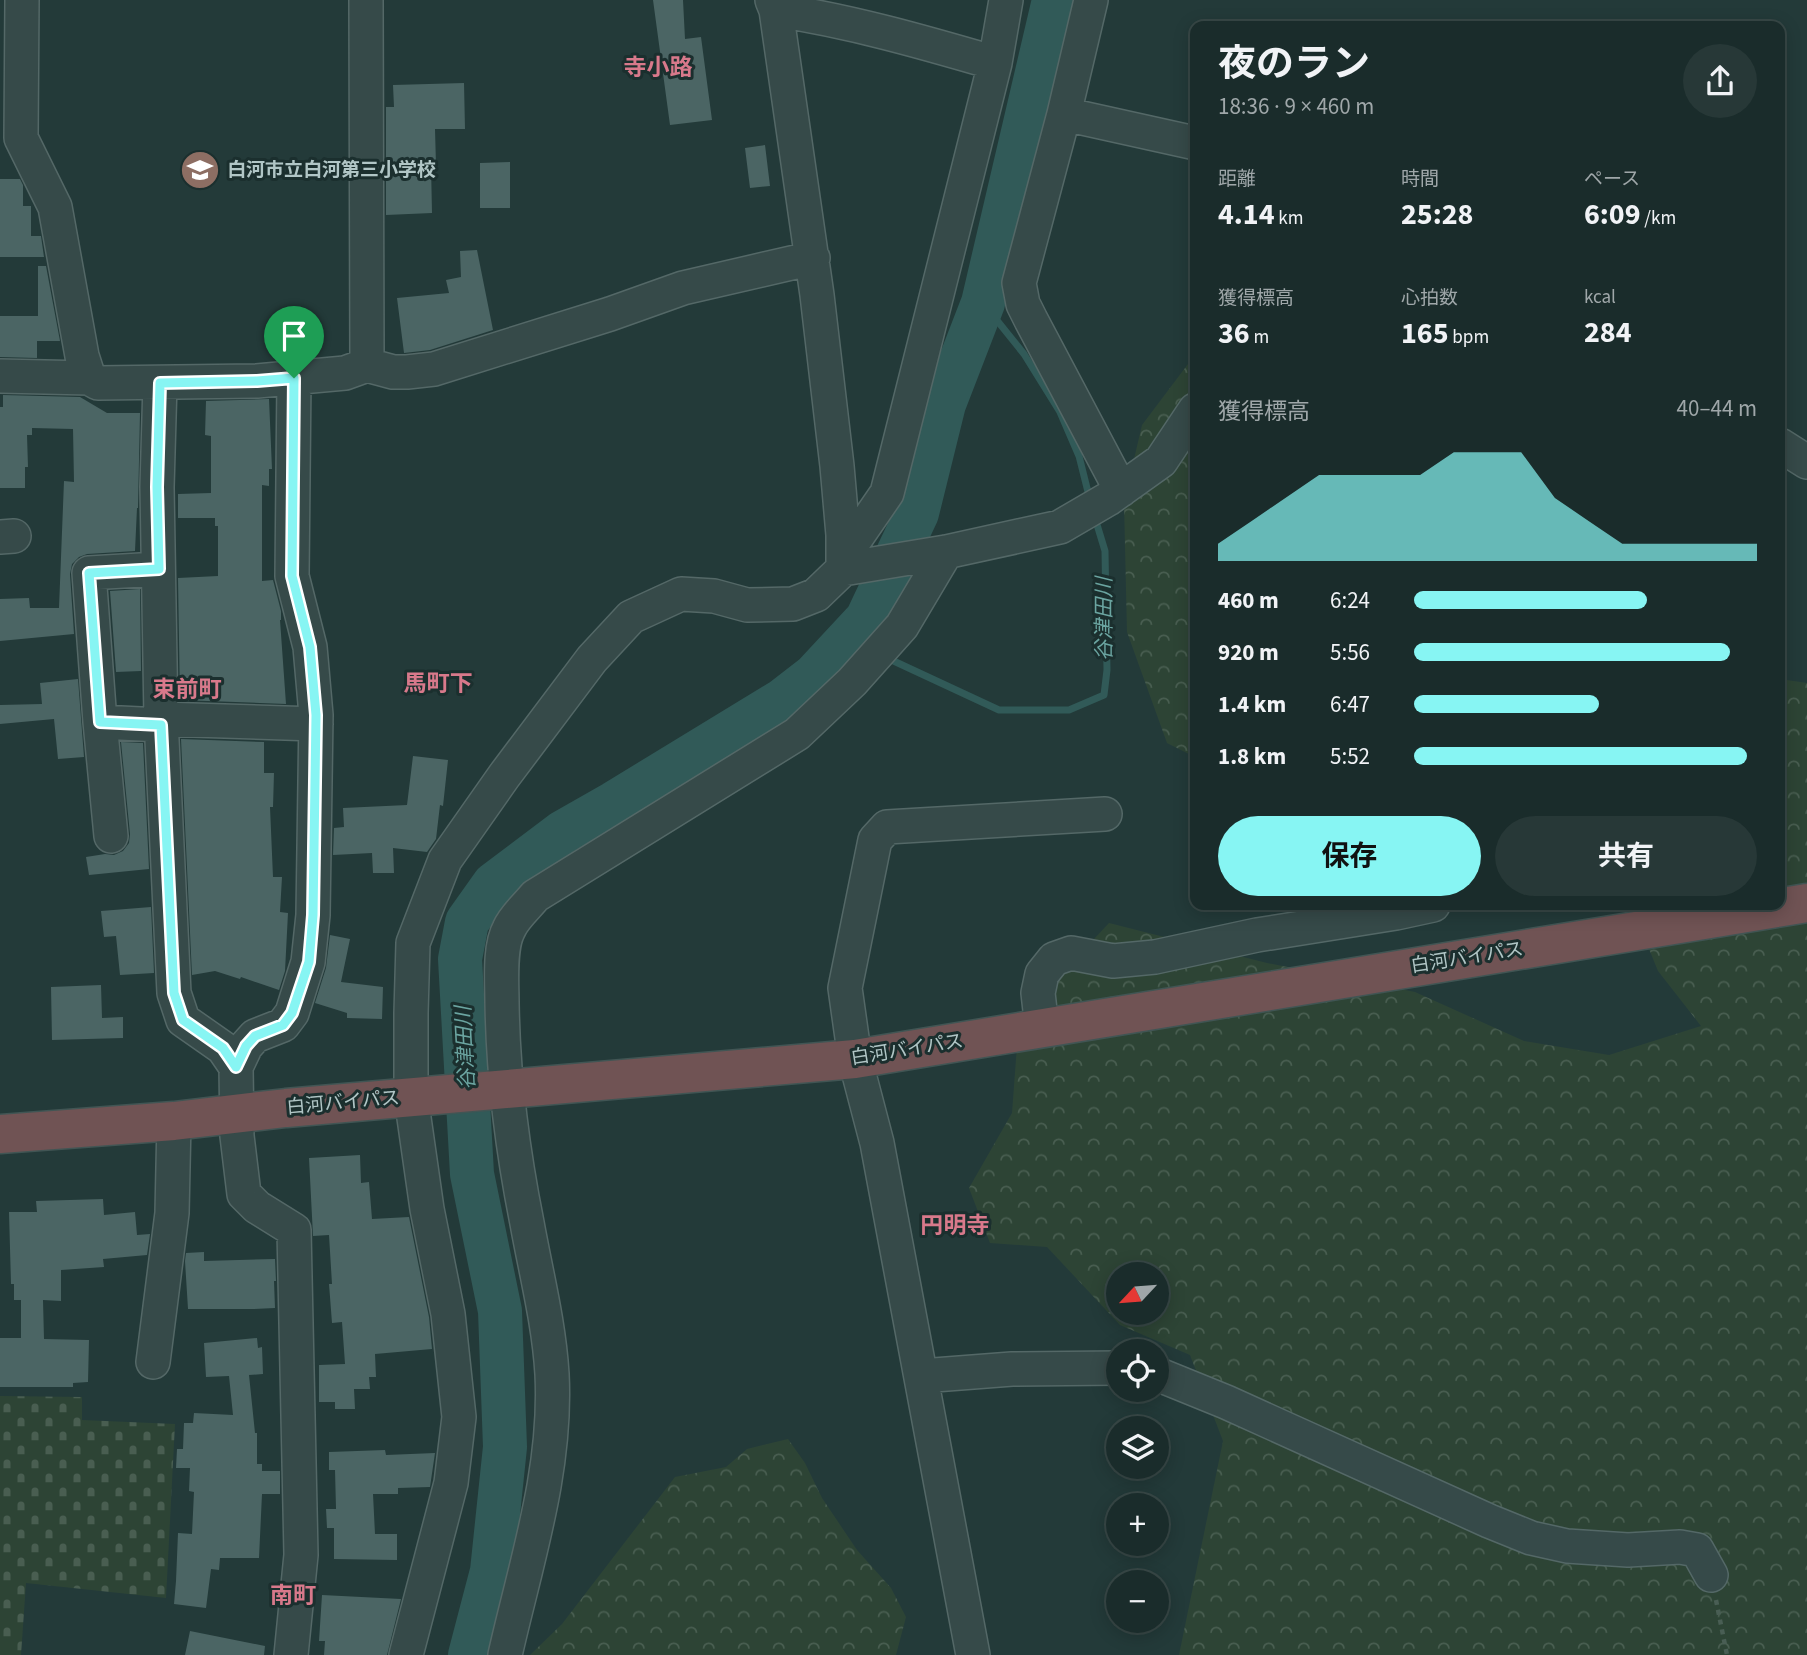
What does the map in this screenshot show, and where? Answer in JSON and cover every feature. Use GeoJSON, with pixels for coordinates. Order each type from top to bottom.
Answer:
{"type":"FeatureCollection","features":[{"type":"Feature","properties":{"kind":"highway","name":"白河バイパス"},"geometry":{"type":"LineString","coordinates":[[1785,907],[1807,903]]}},
{"type":"Feature","properties":{"kind":"highway","name":"白河バイパス"},"geometry":{"type":"LineString","coordinates":[[0,1134],[174,1121],[237,1112],[855,1059],[1764,910]]}},
{"type":"Feature","properties":{"kind":"street"},"geometry":{"type":"LineString","coordinates":[[22,0],[11,138],[55,206],[82,356],[89,378]]}},
{"type":"Feature","properties":{"kind":"street"},"geometry":{"type":"LineString","coordinates":[[366,0],[368,365]]}},
{"type":"Feature","properties":{"kind":"street"},"geometry":{"type":"LineString","coordinates":[[406,1655],[451,1483],[459,1417],[448,1314],[428,1209],[411,1013],[413,943],[445,860],[592,659],[631,617],[681,594],[714,596],[747,605],[793,604],[816,596],[843,563],[887,494],[995,63],[1006,0]]}},
{"type":"Feature","properties":{"kind":"street"},"geometry":{"type":"LineString","coordinates":[[1091,0],[1019,282],[1023,304],[1114,495]]}},
{"type":"Feature","properties":{"kind":"street"},"geometry":{"type":"LineString","coordinates":[[843,563],[838,480],[813,258],[774,5],[816,8],[995,63]]}},
{"type":"Feature","properties":{"kind":"street"},"geometry":{"type":"LineString","coordinates":[[1064,114],[1190,141]]}},
{"type":"Feature","properties":{"kind":"street"},"geometry":{"type":"LineString","coordinates":[[0,376],[89,378],[98,383],[160,383],[294,378],[345,373],[368,365],[393,372],[433,369],[610,314],[683,288],[813,258]]}},
{"type":"Feature","properties":{"kind":"street"},"geometry":{"type":"LineString","coordinates":[[291,1655],[300,1555],[294,1230],[257,1207],[244,1194],[237,1136],[236,1067],[246,1046],[255,1036],[283,1025],[292,1013],[309,962],[313,915],[316,724],[310,647],[292,576],[294,378]]}},
{"type":"Feature","properties":{"kind":"street"},"geometry":{"type":"LineString","coordinates":[[160,383],[157,487],[161,722],[174,993],[183,1020],[223,1048],[236,1067]]}},
{"type":"Feature","properties":{"kind":"street"},"geometry":{"type":"LineString","coordinates":[[843,563],[946,552],[1060,527],[1114,495],[1161,461],[1190,418]]}},
{"type":"Feature","properties":{"kind":"street"},"geometry":{"type":"LineString","coordinates":[[1785,448],[1807,462]]}},
{"type":"Feature","properties":{"kind":"street"},"geometry":{"type":"LineString","coordinates":[[505,1655],[541,1506],[552,1438],[552,1374],[543,1300],[504,1090],[502,961],[508,929],[535,896],[797,734],[852,682],[901,626],[946,552]]}},
{"type":"Feature","properties":{"kind":"street"},"geometry":{"type":"LineString","coordinates":[[111,836],[89,573],[159,569]]}},
{"type":"Feature","properties":{"kind":"street"},"geometry":{"type":"LineString","coordinates":[[100,722],[316,724]]}},
{"type":"Feature","properties":{"kind":"street"},"geometry":{"type":"LineString","coordinates":[[973,1655],[877,1143],[855,1059],[845,988],[875,840],[887,827],[1105,814]]}},
{"type":"Feature","properties":{"kind":"street"},"geometry":{"type":"LineString","coordinates":[[1042,1028],[1038,993],[1042,974],[1054,960],[1071,953],[1113,961],[1156,957],[1257,935],[1410,910]]}},
{"type":"Feature","properties":{"kind":"street"},"geometry":{"type":"LineString","coordinates":[[153,1362],[172,1213],[174,1121]]}},
{"type":"Feature","properties":{"kind":"street"},"geometry":{"type":"LineString","coordinates":[[921,1376],[1012,1369],[1106,1368]]}},
{"type":"Feature","properties":{"kind":"street"},"geometry":{"type":"LineString","coordinates":[[1169,1379],[1531,1538],[1567,1546],[1628,1550],[1680,1547],[1697,1550],[1711,1575]]}},
{"type":"Feature","properties":{"kind":"path"},"geometry":{"type":"LineString","coordinates":[[1711,1575],[1727,1655]]}},
{"type":"Feature","properties":{"kind":"green space"},"geometry":{"type":"Polygon","coordinates":[[[1190,363],[1190,754],[1167,743],[1127,632],[1124,502],[1142,425],[1190,363]]]}},
{"type":"Feature","properties":{"kind":"green space"},"geometry":{"type":"Polygon","coordinates":[[[1785,680],[1807,683],[1807,1655],[1179,1655],[1223,1441],[1190,1355],[1169,1346],[1169,1339],[1153,1339],[1120,1325],[1169,1325],[1169,1262],[1106,1262],[1106,1310],[1047,1247],[990,1243],[969,1188],[1012,1113],[1019,1019],[1109,923],[1267,963],[1415,992],[1524,1041],[1609,1055],[1701,1026],[1658,971],[1638,922],[1629,910],[1785,910],[1785,680]]]}},
{"type":"Feature","properties":{"kind":"green space"},"geometry":{"type":"Polygon","coordinates":[[[0,1396],[82,1397],[82,1420],[175,1424],[166,1598],[26,1583],[21,1655],[0,1655],[0,1396]]]}},
{"type":"Feature","properties":{"kind":"green space"},"geometry":{"type":"Polygon","coordinates":[[[788,1439],[805,1463],[822,1498],[857,1550],[891,1588],[906,1617],[896,1655],[530,1655],[562,1624],[675,1477],[726,1467],[747,1449],[788,1439]]]}},
{"type":"Feature","properties":{"kind":"building"},"geometry":{"type":"Polygon","coordinates":[[[653,0],[683,0],[685,39],[701,37],[712,120],[670,125],[653,0]]]}},
{"type":"Feature","properties":{"kind":"building"},"geometry":{"type":"Polygon","coordinates":[[[464,83],[465,129],[435,129],[436,165],[431,165],[432,213],[386,215],[386,107],[394,107],[393,85],[464,83]]]}},
{"type":"Feature","properties":{"kind":"building"},"geometry":{"type":"Polygon","coordinates":[[[765,145],[770,186],[750,188],[745,148],[765,145]]]}},
{"type":"Feature","properties":{"kind":"building"},"geometry":{"type":"Polygon","coordinates":[[[510,162],[510,208],[480,208],[480,163],[510,162]]]}},
{"type":"Feature","properties":{"kind":"building"},"geometry":{"type":"Polygon","coordinates":[[[0,179],[20,179],[23,185],[23,206],[31,206],[31,236],[41,236],[44,257],[0,257],[0,179]]]}},
{"type":"Feature","properties":{"kind":"building"},"geometry":{"type":"Polygon","coordinates":[[[477,250],[493,330],[430,350],[404,353],[397,298],[449,293],[446,280],[461,277],[460,251],[477,250]]]}},
{"type":"Feature","properties":{"kind":"building"},"geometry":{"type":"Polygon","coordinates":[[[38,266],[46,266],[60,341],[37,341],[37,358],[0,357],[0,316],[38,316],[38,266]]]}},
{"type":"Feature","properties":{"kind":"building"},"geometry":{"type":"Polygon","coordinates":[[[3,395],[80,397],[107,413],[140,413],[135,551],[87,554],[72,564],[70,574],[74,634],[0,641],[0,599],[29,598],[30,608],[59,608],[64,481],[74,482],[73,429],[32,428],[32,435],[27,435],[28,467],[25,467],[25,488],[0,488],[0,407],[3,407],[3,395]]]}},
{"type":"Feature","properties":{"kind":"building"},"geometry":{"type":"Polygon","coordinates":[[[269,399],[272,469],[269,469],[269,486],[262,485],[262,581],[273,580],[281,611],[286,704],[180,700],[178,578],[218,576],[218,526],[215,526],[215,518],[178,518],[178,494],[211,493],[211,436],[205,435],[206,401],[269,399]]]}},
{"type":"Feature","properties":{"kind":"building"},"geometry":{"type":"Polygon","coordinates":[[[140,589],[141,671],[116,672],[110,591],[140,589]]]}},
{"type":"Feature","properties":{"kind":"building"},"geometry":{"type":"Polygon","coordinates":[[[78,679],[84,757],[58,759],[54,719],[0,724],[0,705],[42,704],[40,683],[78,679]]]}},
{"type":"Feature","properties":{"kind":"building"},"geometry":{"type":"Polygon","coordinates":[[[181,739],[264,742],[264,773],[274,773],[273,807],[270,807],[273,877],[282,877],[280,912],[288,913],[285,971],[279,990],[215,971],[192,975],[181,739]]]}},
{"type":"Feature","properties":{"kind":"building"},"geometry":{"type":"Polygon","coordinates":[[[121,742],[143,743],[149,869],[89,875],[86,857],[114,855],[123,851],[129,843],[121,742]]]}},
{"type":"Feature","properties":{"kind":"building"},"geometry":{"type":"Polygon","coordinates":[[[413,756],[448,760],[436,839],[427,852],[393,848],[394,873],[373,873],[372,853],[333,855],[334,828],[344,827],[343,808],[407,805],[413,756]]]}},
{"type":"Feature","properties":{"kind":"building"},"geometry":{"type":"Polygon","coordinates":[[[151,907],[154,973],[120,975],[116,936],[104,937],[101,911],[151,907]]]}},
{"type":"Feature","properties":{"kind":"building"},"geometry":{"type":"Polygon","coordinates":[[[330,935],[350,939],[341,982],[383,987],[382,1019],[347,1018],[347,1013],[315,1003],[326,968],[330,935]]]}},
{"type":"Feature","properties":{"kind":"building"},"geometry":{"type":"Polygon","coordinates":[[[101,985],[102,1018],[123,1017],[123,1038],[52,1040],[51,987],[101,985]]]}},
{"type":"Feature","properties":{"kind":"building"},"geometry":{"type":"Polygon","coordinates":[[[360,1155],[361,1183],[369,1182],[372,1219],[409,1217],[429,1317],[432,1349],[375,1354],[376,1377],[369,1377],[370,1389],[354,1389],[355,1409],[335,1409],[335,1402],[319,1402],[319,1365],[345,1364],[342,1322],[332,1323],[329,1235],[313,1236],[309,1158],[360,1155]]]}},
{"type":"Feature","properties":{"kind":"building"},"geometry":{"type":"Polygon","coordinates":[[[103,1199],[104,1215],[135,1212],[137,1235],[150,1234],[147,1255],[103,1259],[104,1267],[61,1270],[61,1301],[43,1300],[44,1339],[89,1340],[88,1382],[73,1383],[73,1387],[0,1387],[0,1338],[21,1338],[21,1300],[14,1300],[14,1284],[11,1284],[9,1212],[37,1212],[36,1201],[103,1199]]]}},
{"type":"Feature","properties":{"kind":"building"},"geometry":{"type":"Polygon","coordinates":[[[204,1252],[204,1261],[275,1259],[275,1308],[188,1309],[186,1253],[204,1252]]]}},
{"type":"Feature","properties":{"kind":"building"},"geometry":{"type":"Polygon","coordinates":[[[257,1338],[258,1348],[262,1347],[263,1374],[249,1375],[257,1433],[257,1464],[262,1464],[262,1471],[280,1471],[280,1494],[262,1494],[259,1558],[220,1558],[219,1570],[211,1569],[206,1608],[174,1604],[178,1533],[192,1534],[194,1492],[189,1491],[190,1468],[176,1468],[177,1449],[183,1449],[184,1423],[193,1423],[194,1413],[233,1415],[229,1376],[206,1377],[204,1343],[257,1338]]]}},
{"type":"Feature","properties":{"kind":"building"},"geometry":{"type":"Polygon","coordinates":[[[385,1450],[386,1455],[435,1453],[430,1487],[398,1488],[398,1494],[373,1494],[375,1534],[397,1534],[397,1560],[334,1559],[334,1528],[327,1528],[326,1509],[336,1509],[335,1470],[329,1470],[329,1452],[385,1450]]]}},
{"type":"Feature","properties":{"kind":"building"},"geometry":{"type":"Polygon","coordinates":[[[322,1595],[401,1599],[387,1655],[324,1655],[325,1641],[319,1641],[322,1595]]]}},
{"type":"Feature","properties":{"kind":"building"},"geometry":{"type":"Polygon","coordinates":[[[190,1631],[265,1646],[264,1655],[185,1655],[190,1631]]]}},
{"type":"Feature","properties":{"kind":"waterway","name":"谷津田川"},"geometry":{"type":"LineString","coordinates":[[470,1655],[492,1571],[505,1447],[500,1311],[472,1174],[460,959],[467,922],[494,884],[563,832],[783,700],[814,676],[867,619],[917,513],[944,404],[983,303],[1054,0]]}},
{"type":"Feature","properties":{"kind":"waterway","name":"谷津田川"},"geometry":{"type":"LineString","coordinates":[[983,303],[1024,354],[1060,412],[1079,456],[1090,500]]}},
{"type":"Feature","properties":{"kind":"waterway","name":"谷津田川"},"geometry":{"type":"LineString","coordinates":[[885,657],[999,710],[1069,710],[1104,695],[1107,670],[1105,551],[1095,518]]}},
{"type":"Feature","properties":{"kind":"waterway","name":"谷津田川"},"geometry":{"type":"LineString","coordinates":[[854,634],[873,648]]}},
{"type":"Feature","properties":{"kind":"place","name":"白河市立白河第三小学校"},"geometry":{"type":"Point","coordinates":[200,170]}},
{"type":"Feature","properties":{"kind":"district","name":"寺小路"},"geometry":{"type":"Point","coordinates":[658,67]}},
{"type":"Feature","properties":{"kind":"district","name":"馬町下"},"geometry":{"type":"Point","coordinates":[438,683]}},
{"type":"Feature","properties":{"kind":"district","name":"束前町"},"geometry":{"type":"Point","coordinates":[187,689]}},
{"type":"Feature","properties":{"kind":"district","name":"円明寺"},"geometry":{"type":"Point","coordinates":[955,1225]}},
{"type":"Feature","properties":{"kind":"district","name":"南町"},"geometry":{"type":"Point","coordinates":[293,1595]}},
{"type":"Feature","properties":{"kind":"route"},"geometry":{"type":"LineString","coordinates":[[294,378],[292,576],[310,647],[316,715],[313,915],[309,962],[292,1013],[283,1025],[255,1036],[246,1046],[236,1067],[223,1048],[183,1020],[174,993],[161,725],[100,722],[89,573],[159,569],[157,487],[160,383],[294,378]]}}]}
